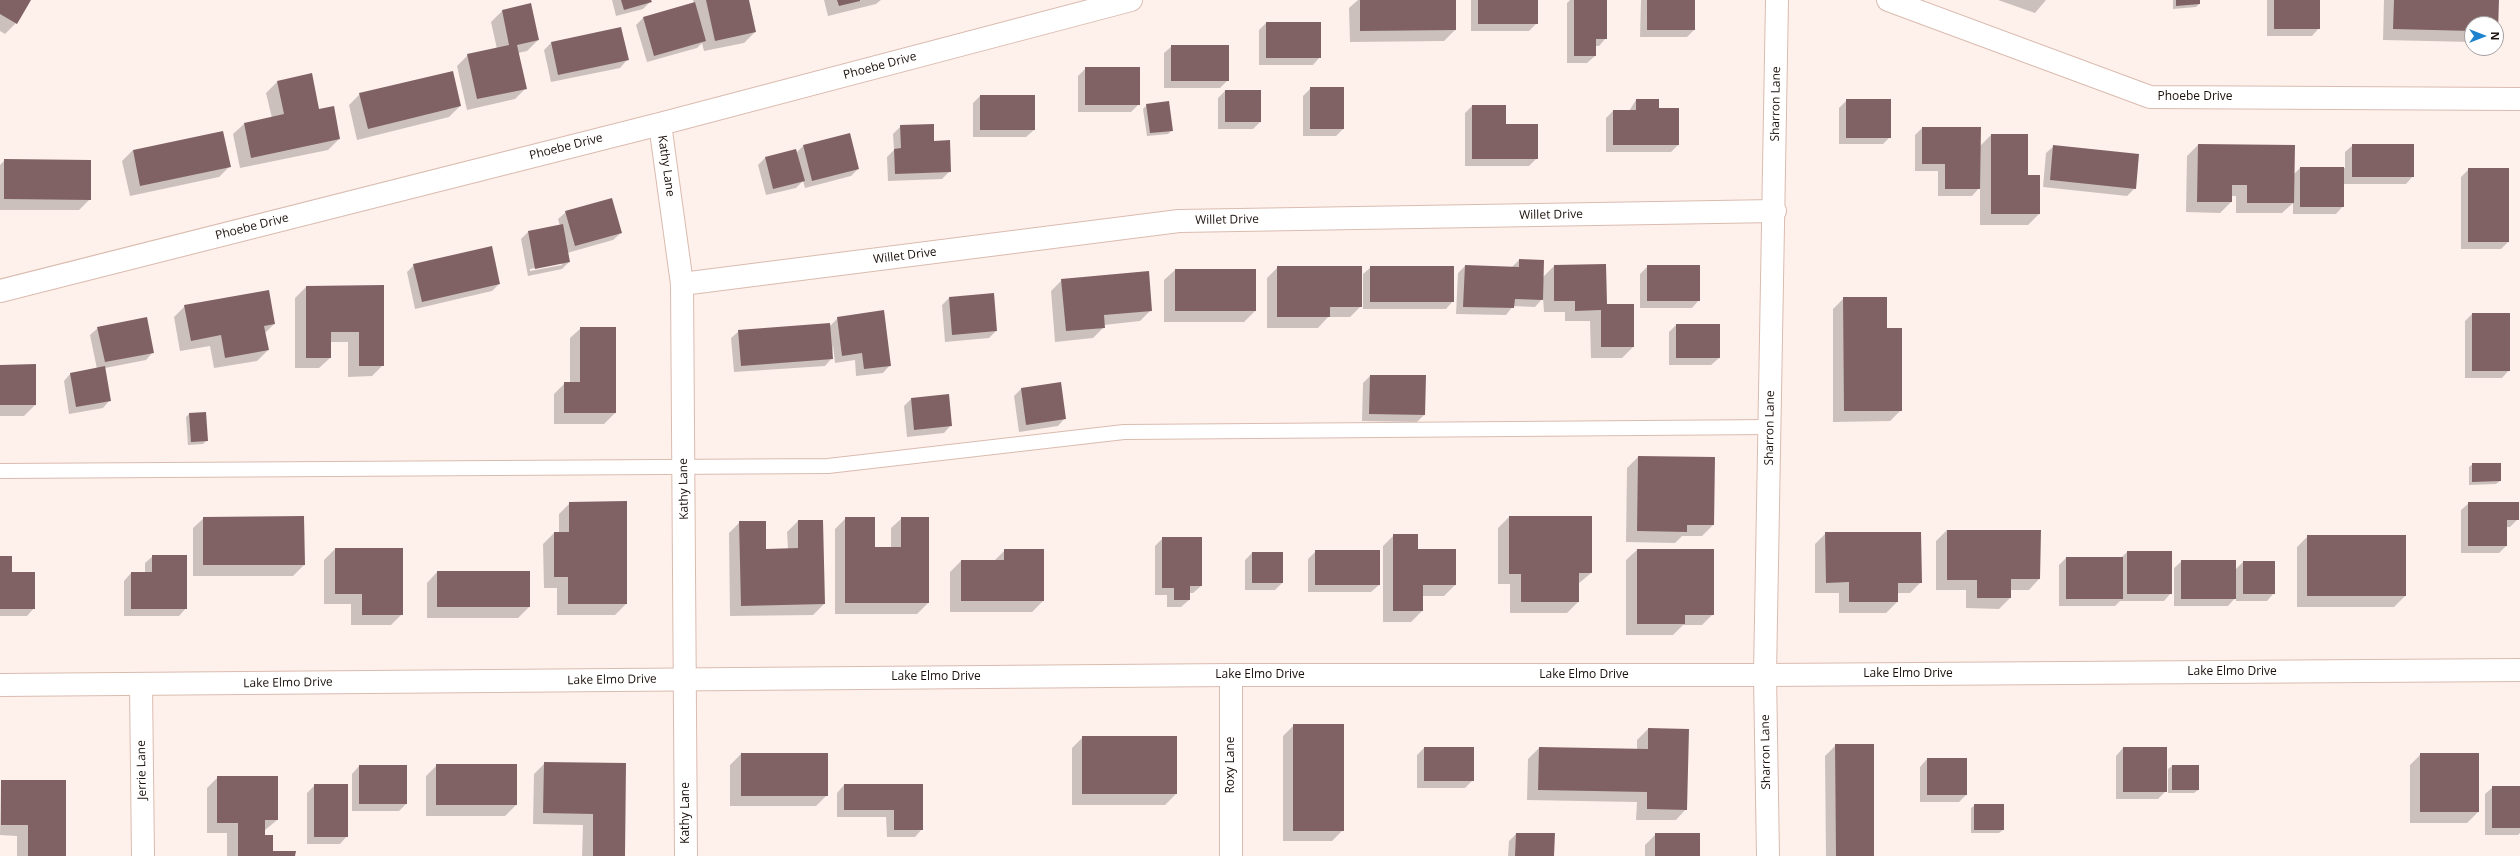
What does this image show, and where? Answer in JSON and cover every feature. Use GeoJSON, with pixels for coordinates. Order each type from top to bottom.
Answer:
{"type":"FeatureCollection","features":[{"type":"Feature","properties":{"kind":"street","name":"Phoebe Drive"},"geometry":{"type":"LineString","coordinates":[[0,291],[660,124],[1131,0]]}},
{"type":"Feature","properties":{"kind":"street","name":"Sharron Lane"},"geometry":{"type":"LineString","coordinates":[[1768,856],[1765,675],[1775,211],[1777,0]]}},
{"type":"Feature","properties":{"kind":"street","name":"Phoebe Drive"},"geometry":{"type":"LineString","coordinates":[[1888,0],[2150,97],[2520,99]]}},
{"type":"Feature","properties":{"kind":"street","name":"Kathy Lane"},"geometry":{"type":"LineString","coordinates":[[660,124],[682,284],[686,679],[686,856]]}},
{"type":"Feature","properties":{"kind":"street","name":"Willet Drive"},"geometry":{"type":"LineString","coordinates":[[682,284],[1179,221],[1775,211]]}},
{"type":"Feature","properties":{"kind":"street","name":"Lake Elmo Drive"},"geometry":{"type":"LineString","coordinates":[[0,685],[1231,675],[1765,675],[2520,670]]}},
{"type":"Feature","properties":{"kind":"street","name":"Roxy Lane"},"geometry":{"type":"LineString","coordinates":[[1231,675],[1231,856]]}},
{"type":"Feature","properties":{"kind":"street","name":"Jerrie Lane"},"geometry":{"type":"LineString","coordinates":[[141,685],[143,856]]}},
{"type":"Feature","properties":{"kind":"lane"},"geometry":{"type":"LineString","coordinates":[[0,471],[828,466],[1124,432],[1770,427]]}},
{"type":"Feature","properties":{"kind":"building"},"geometry":{"type":"Polygon","coordinates":[[[0,0],[31,0],[17,24],[0,14],[0,0]]]}},
{"type":"Feature","properties":{"kind":"building"},"geometry":{"type":"Polygon","coordinates":[[[621,0],[651,0],[652,2],[624,10],[621,0]]]}},
{"type":"Feature","properties":{"kind":"building"},"geometry":{"type":"Polygon","coordinates":[[[706,0],[749,0],[756,32],[715,41],[706,0]]]}},
{"type":"Feature","properties":{"kind":"building"},"geometry":{"type":"Polygon","coordinates":[[[837,0],[860,0],[860,1],[839,6],[837,0]]]}},
{"type":"Feature","properties":{"kind":"building"},"geometry":{"type":"Polygon","coordinates":[[[1360,0],[1456,0],[1456,30],[1360,31],[1360,0]]]}},
{"type":"Feature","properties":{"kind":"building"},"geometry":{"type":"Polygon","coordinates":[[[1478,0],[1538,0],[1538,24],[1478,24],[1478,0]]]}},
{"type":"Feature","properties":{"kind":"building"},"geometry":{"type":"Polygon","coordinates":[[[1574,0],[1607,0],[1607,39],[1596,39],[1596,56],[1574,56],[1574,0]]]}},
{"type":"Feature","properties":{"kind":"building"},"geometry":{"type":"Polygon","coordinates":[[[1647,0],[1695,0],[1695,30],[1647,30],[1647,0]]]}},
{"type":"Feature","properties":{"kind":"building"},"geometry":{"type":"Polygon","coordinates":[[[2176,0],[2200,0],[2200,4],[2176,6],[2176,0]]]}},
{"type":"Feature","properties":{"kind":"building"},"geometry":{"type":"Polygon","coordinates":[[[2274,0],[2320,0],[2320,29],[2274,29],[2274,0]]]}},
{"type":"Feature","properties":{"kind":"building"},"geometry":{"type":"Polygon","coordinates":[[[2394,0],[2499,0],[2498,16],[2464,16],[2464,31],[2393,29],[2394,0]]]}},
{"type":"Feature","properties":{"kind":"building"},"geometry":{"type":"Polygon","coordinates":[[[695,2],[706,41],[654,56],[643,17],[695,2]]]}},
{"type":"Feature","properties":{"kind":"building"},"geometry":{"type":"Polygon","coordinates":[[[531,3],[539,40],[517,45],[527,89],[477,99],[467,54],[509,45],[502,10],[531,3]]]}},
{"type":"Feature","properties":{"kind":"building"},"geometry":{"type":"Polygon","coordinates":[[[1266,22],[1321,22],[1321,58],[1266,58],[1266,22]]]}},
{"type":"Feature","properties":{"kind":"building"},"geometry":{"type":"Polygon","coordinates":[[[621,27],[629,60],[558,75],[551,42],[621,27]]]}},
{"type":"Feature","properties":{"kind":"building"},"geometry":{"type":"Polygon","coordinates":[[[1171,45],[1229,45],[1229,81],[1171,81],[1171,45]]]}},
{"type":"Feature","properties":{"kind":"building"},"geometry":{"type":"Polygon","coordinates":[[[1085,67],[1140,67],[1140,105],[1085,105],[1085,67]]]}},
{"type":"Feature","properties":{"kind":"building"},"geometry":{"type":"Polygon","coordinates":[[[453,71],[461,106],[368,129],[359,93],[453,71]]]}},
{"type":"Feature","properties":{"kind":"building"},"geometry":{"type":"Polygon","coordinates":[[[312,73],[319,109],[334,106],[340,139],[251,158],[244,123],[284,114],[277,81],[312,73]]]}},
{"type":"Feature","properties":{"kind":"building"},"geometry":{"type":"Polygon","coordinates":[[[1310,87],[1344,87],[1344,129],[1310,129],[1310,87]]]}},
{"type":"Feature","properties":{"kind":"building"},"geometry":{"type":"Polygon","coordinates":[[[1225,90],[1261,90],[1261,122],[1225,122],[1225,90]]]}},
{"type":"Feature","properties":{"kind":"building"},"geometry":{"type":"Polygon","coordinates":[[[980,95],[1035,95],[1035,130],[980,130],[980,95]]]}},
{"type":"Feature","properties":{"kind":"building"},"geometry":{"type":"Polygon","coordinates":[[[1636,99],[1659,99],[1659,108],[1679,108],[1679,145],[1613,145],[1613,110],[1636,110],[1636,99]]]}},
{"type":"Feature","properties":{"kind":"building"},"geometry":{"type":"Polygon","coordinates":[[[1846,99],[1891,99],[1891,138],[1846,138],[1846,99]]]}},
{"type":"Feature","properties":{"kind":"building"},"geometry":{"type":"Polygon","coordinates":[[[1169,101],[1173,131],[1150,133],[1146,104],[1169,101]]]}},
{"type":"Feature","properties":{"kind":"building"},"geometry":{"type":"Polygon","coordinates":[[[1472,105],[1506,105],[1506,124],[1538,124],[1538,159],[1472,159],[1472,105]]]}},
{"type":"Feature","properties":{"kind":"building"},"geometry":{"type":"Polygon","coordinates":[[[934,124],[934,141],[950,140],[951,172],[895,174],[894,149],[901,148],[900,125],[934,124]]]}},
{"type":"Feature","properties":{"kind":"building"},"geometry":{"type":"Polygon","coordinates":[[[1922,127],[1981,127],[1980,189],[1945,189],[1945,164],[1922,164],[1922,127]]]}},
{"type":"Feature","properties":{"kind":"building"},"geometry":{"type":"Polygon","coordinates":[[[223,131],[231,167],[140,186],[133,150],[223,131]]]}},
{"type":"Feature","properties":{"kind":"building"},"geometry":{"type":"Polygon","coordinates":[[[850,133],[859,169],[812,181],[803,145],[850,133]]]}},
{"type":"Feature","properties":{"kind":"building"},"geometry":{"type":"Polygon","coordinates":[[[1991,134],[2028,134],[2028,175],[2040,175],[2040,214],[1991,214],[1991,134]]]}},
{"type":"Feature","properties":{"kind":"building"},"geometry":{"type":"Polygon","coordinates":[[[2198,144],[2295,145],[2294,203],[2247,203],[2247,185],[2232,185],[2232,202],[2197,202],[2198,144]]]}},
{"type":"Feature","properties":{"kind":"building"},"geometry":{"type":"Polygon","coordinates":[[[2352,144],[2414,144],[2414,177],[2352,177],[2352,144]]]}},
{"type":"Feature","properties":{"kind":"building"},"geometry":{"type":"Polygon","coordinates":[[[2053,145],[2139,154],[2136,189],[2050,180],[2053,145]]]}},
{"type":"Feature","properties":{"kind":"building"},"geometry":{"type":"Polygon","coordinates":[[[796,149],[805,181],[773,189],[765,157],[796,149]]]}},
{"type":"Feature","properties":{"kind":"building"},"geometry":{"type":"Polygon","coordinates":[[[4,159],[91,160],[91,200],[4,199],[4,159]]]}},
{"type":"Feature","properties":{"kind":"building"},"geometry":{"type":"Polygon","coordinates":[[[2300,167],[2344,167],[2344,207],[2300,207],[2300,167]]]}},
{"type":"Feature","properties":{"kind":"building"},"geometry":{"type":"Polygon","coordinates":[[[2468,168],[2509,168],[2509,242],[2468,242],[2468,168]]]}},
{"type":"Feature","properties":{"kind":"building"},"geometry":{"type":"Polygon","coordinates":[[[612,198],[622,233],[575,246],[565,211],[612,198]]]}},
{"type":"Feature","properties":{"kind":"building"},"geometry":{"type":"Polygon","coordinates":[[[563,224],[570,262],[535,269],[528,231],[563,224]]]}},
{"type":"Feature","properties":{"kind":"building"},"geometry":{"type":"Polygon","coordinates":[[[492,246],[500,284],[422,302],[413,264],[492,246]]]}},
{"type":"Feature","properties":{"kind":"building"},"geometry":{"type":"Polygon","coordinates":[[[1519,259],[1544,260],[1543,300],[1515,299],[1514,308],[1463,307],[1465,265],[1519,267],[1519,259]]]}},
{"type":"Feature","properties":{"kind":"building"},"geometry":{"type":"Polygon","coordinates":[[[1606,264],[1607,304],[1634,304],[1634,347],[1601,347],[1601,310],[1575,311],[1575,301],[1554,301],[1554,265],[1606,264]]]}},
{"type":"Feature","properties":{"kind":"building"},"geometry":{"type":"Polygon","coordinates":[[[1647,265],[1700,265],[1700,301],[1647,301],[1647,265]]]}},
{"type":"Feature","properties":{"kind":"building"},"geometry":{"type":"Polygon","coordinates":[[[1277,266],[1362,266],[1362,307],[1330,307],[1330,317],[1277,317],[1277,266]]]}},
{"type":"Feature","properties":{"kind":"building"},"geometry":{"type":"Polygon","coordinates":[[[1370,266],[1454,266],[1454,302],[1370,302],[1370,266]]]}},
{"type":"Feature","properties":{"kind":"building"},"geometry":{"type":"Polygon","coordinates":[[[1175,269],[1256,269],[1256,311],[1175,311],[1175,269]]]}},
{"type":"Feature","properties":{"kind":"building"},"geometry":{"type":"Polygon","coordinates":[[[1149,271],[1152,311],[1104,315],[1105,328],[1066,331],[1061,279],[1149,271]]]}},
{"type":"Feature","properties":{"kind":"building"},"geometry":{"type":"Polygon","coordinates":[[[384,285],[384,366],[359,366],[359,332],[331,332],[331,358],[306,358],[306,286],[384,285]]]}},
{"type":"Feature","properties":{"kind":"building"},"geometry":{"type":"Polygon","coordinates":[[[269,290],[275,324],[264,326],[269,350],[225,358],[221,335],[191,341],[184,305],[269,290]]]}},
{"type":"Feature","properties":{"kind":"building"},"geometry":{"type":"Polygon","coordinates":[[[994,293],[997,331],[952,335],[949,297],[994,293]]]}},
{"type":"Feature","properties":{"kind":"building"},"geometry":{"type":"Polygon","coordinates":[[[1843,297],[1887,297],[1887,328],[1902,328],[1902,411],[1844,411],[1843,297]]]}},
{"type":"Feature","properties":{"kind":"building"},"geometry":{"type":"Polygon","coordinates":[[[884,310],[891,366],[864,369],[862,353],[842,356],[837,317],[884,310]]]}},
{"type":"Feature","properties":{"kind":"building"},"geometry":{"type":"Polygon","coordinates":[[[2472,313],[2510,313],[2510,371],[2472,371],[2472,313]]]}},
{"type":"Feature","properties":{"kind":"building"},"geometry":{"type":"Polygon","coordinates":[[[147,317],[154,353],[105,362],[97,327],[147,317]]]}},
{"type":"Feature","properties":{"kind":"building"},"geometry":{"type":"Polygon","coordinates":[[[830,323],[833,359],[741,366],[738,330],[830,323]]]}},
{"type":"Feature","properties":{"kind":"building"},"geometry":{"type":"Polygon","coordinates":[[[1676,324],[1720,324],[1720,358],[1676,358],[1676,324]]]}},
{"type":"Feature","properties":{"kind":"building"},"geometry":{"type":"Polygon","coordinates":[[[580,327],[616,327],[616,413],[564,413],[564,382],[580,382],[580,327]]]}},
{"type":"Feature","properties":{"kind":"building"},"geometry":{"type":"Polygon","coordinates":[[[36,364],[36,405],[0,405],[0,365],[36,364]]]}},
{"type":"Feature","properties":{"kind":"building"},"geometry":{"type":"Polygon","coordinates":[[[105,366],[111,401],[76,407],[70,373],[105,366]]]}},
{"type":"Feature","properties":{"kind":"building"},"geometry":{"type":"Polygon","coordinates":[[[1370,375],[1426,375],[1425,415],[1369,414],[1370,375]]]}},
{"type":"Feature","properties":{"kind":"building"},"geometry":{"type":"Polygon","coordinates":[[[1061,382],[1066,419],[1026,425],[1021,388],[1061,382]]]}},
{"type":"Feature","properties":{"kind":"building"},"geometry":{"type":"Polygon","coordinates":[[[949,394],[952,426],[914,430],[911,398],[949,394]]]}},
{"type":"Feature","properties":{"kind":"building"},"geometry":{"type":"Polygon","coordinates":[[[206,412],[208,441],[191,442],[189,413],[206,412]]]}},
{"type":"Feature","properties":{"kind":"building"},"geometry":{"type":"Polygon","coordinates":[[[1638,456],[1715,457],[1714,525],[1687,525],[1687,532],[1637,531],[1638,456]]]}},
{"type":"Feature","properties":{"kind":"building"},"geometry":{"type":"Polygon","coordinates":[[[2472,463],[2501,463],[2501,481],[2472,482],[2472,463]]]}},
{"type":"Feature","properties":{"kind":"building"},"geometry":{"type":"Polygon","coordinates":[[[627,501],[627,604],[568,604],[568,577],[554,577],[554,532],[569,532],[569,502],[627,501]]]}},
{"type":"Feature","properties":{"kind":"building"},"geometry":{"type":"Polygon","coordinates":[[[2468,502],[2519,502],[2519,520],[2507,520],[2507,546],[2468,546],[2468,502]]]}},
{"type":"Feature","properties":{"kind":"building"},"geometry":{"type":"Polygon","coordinates":[[[304,516],[305,565],[203,565],[203,517],[304,516]]]}},
{"type":"Feature","properties":{"kind":"building"},"geometry":{"type":"Polygon","coordinates":[[[1509,516],[1592,516],[1592,573],[1579,573],[1579,602],[1521,602],[1521,574],[1509,574],[1509,516]]]}},
{"type":"Feature","properties":{"kind":"building"},"geometry":{"type":"Polygon","coordinates":[[[845,517],[875,517],[875,547],[901,547],[901,517],[929,517],[929,603],[845,603],[845,517]]]}},
{"type":"Feature","properties":{"kind":"building"},"geometry":{"type":"Polygon","coordinates":[[[798,520],[823,520],[825,604],[741,606],[739,521],[766,521],[766,549],[798,548],[798,520]]]}},
{"type":"Feature","properties":{"kind":"building"},"geometry":{"type":"Polygon","coordinates":[[[1947,530],[2041,530],[2040,579],[2011,579],[2011,598],[1977,598],[1977,580],[1947,580],[1947,530]]]}},
{"type":"Feature","properties":{"kind":"building"},"geometry":{"type":"Polygon","coordinates":[[[1825,532],[1921,532],[1922,583],[1898,583],[1898,602],[1849,602],[1849,582],[1826,583],[1825,532]]]}},
{"type":"Feature","properties":{"kind":"building"},"geometry":{"type":"Polygon","coordinates":[[[1393,534],[1418,534],[1418,549],[1456,549],[1456,585],[1423,585],[1423,611],[1393,611],[1393,534]]]}},
{"type":"Feature","properties":{"kind":"building"},"geometry":{"type":"Polygon","coordinates":[[[2307,535],[2406,535],[2406,596],[2307,596],[2307,535]]]}},
{"type":"Feature","properties":{"kind":"building"},"geometry":{"type":"Polygon","coordinates":[[[1162,537],[1202,537],[1202,586],[1190,586],[1190,600],[1174,600],[1174,588],[1162,588],[1162,537]]]}},
{"type":"Feature","properties":{"kind":"building"},"geometry":{"type":"Polygon","coordinates":[[[335,548],[403,548],[403,615],[362,615],[362,594],[335,594],[335,548]]]}},
{"type":"Feature","properties":{"kind":"building"},"geometry":{"type":"Polygon","coordinates":[[[1004,549],[1044,549],[1044,601],[961,601],[961,560],[1004,560],[1004,549]]]}},
{"type":"Feature","properties":{"kind":"building"},"geometry":{"type":"Polygon","coordinates":[[[1637,549],[1714,549],[1714,615],[1685,615],[1685,624],[1637,624],[1637,549]]]}},
{"type":"Feature","properties":{"kind":"building"},"geometry":{"type":"Polygon","coordinates":[[[1315,550],[1380,550],[1380,585],[1315,585],[1315,550]]]}},
{"type":"Feature","properties":{"kind":"building"},"geometry":{"type":"Polygon","coordinates":[[[2127,551],[2172,551],[2172,594],[2127,594],[2127,551]]]}},
{"type":"Feature","properties":{"kind":"building"},"geometry":{"type":"Polygon","coordinates":[[[1252,552],[1283,552],[1283,583],[1252,583],[1252,552]]]}},
{"type":"Feature","properties":{"kind":"building"},"geometry":{"type":"Polygon","coordinates":[[[152,555],[187,555],[187,609],[131,609],[131,572],[152,572],[152,555]]]}},
{"type":"Feature","properties":{"kind":"building"},"geometry":{"type":"Polygon","coordinates":[[[0,556],[12,556],[12,572],[35,572],[35,609],[0,609],[0,556]]]}},
{"type":"Feature","properties":{"kind":"building"},"geometry":{"type":"Polygon","coordinates":[[[2066,557],[2123,557],[2123,599],[2066,599],[2066,557]]]}},
{"type":"Feature","properties":{"kind":"building"},"geometry":{"type":"Polygon","coordinates":[[[2181,560],[2236,560],[2236,599],[2181,599],[2181,560]]]}},
{"type":"Feature","properties":{"kind":"building"},"geometry":{"type":"Polygon","coordinates":[[[2243,561],[2275,561],[2275,594],[2243,594],[2243,561]]]}},
{"type":"Feature","properties":{"kind":"building"},"geometry":{"type":"Polygon","coordinates":[[[437,571],[530,571],[530,607],[437,607],[437,571]]]}},
{"type":"Feature","properties":{"kind":"building"},"geometry":{"type":"Polygon","coordinates":[[[1293,724],[1344,724],[1344,831],[1293,831],[1293,724]]]}},
{"type":"Feature","properties":{"kind":"building"},"geometry":{"type":"Polygon","coordinates":[[[1648,728],[1689,729],[1687,810],[1647,809],[1647,792],[1538,790],[1539,747],[1648,749],[1648,728]]]}},
{"type":"Feature","properties":{"kind":"building"},"geometry":{"type":"Polygon","coordinates":[[[1082,736],[1177,736],[1177,794],[1082,794],[1082,736]]]}},
{"type":"Feature","properties":{"kind":"building"},"geometry":{"type":"Polygon","coordinates":[[[1835,744],[1874,744],[1874,856],[1836,856],[1835,744]]]}},
{"type":"Feature","properties":{"kind":"building"},"geometry":{"type":"Polygon","coordinates":[[[1424,747],[1474,747],[1474,781],[1424,781],[1424,747]]]}},
{"type":"Feature","properties":{"kind":"building"},"geometry":{"type":"Polygon","coordinates":[[[2123,747],[2167,747],[2167,792],[2123,792],[2123,747]]]}},
{"type":"Feature","properties":{"kind":"building"},"geometry":{"type":"Polygon","coordinates":[[[741,753],[828,753],[828,796],[741,796],[741,753]]]}},
{"type":"Feature","properties":{"kind":"building"},"geometry":{"type":"Polygon","coordinates":[[[2420,753],[2479,753],[2479,812],[2420,812],[2420,753]]]}},
{"type":"Feature","properties":{"kind":"building"},"geometry":{"type":"Polygon","coordinates":[[[1927,758],[1967,758],[1967,795],[1927,795],[1927,758]]]}},
{"type":"Feature","properties":{"kind":"building"},"geometry":{"type":"Polygon","coordinates":[[[544,762],[626,763],[625,856],[593,856],[593,814],[543,813],[544,762]]]}},
{"type":"Feature","properties":{"kind":"building"},"geometry":{"type":"Polygon","coordinates":[[[436,764],[517,764],[517,805],[436,805],[436,764]]]}},
{"type":"Feature","properties":{"kind":"building"},"geometry":{"type":"Polygon","coordinates":[[[359,765],[407,765],[407,804],[359,804],[359,765]]]}},
{"type":"Feature","properties":{"kind":"building"},"geometry":{"type":"Polygon","coordinates":[[[2172,765],[2199,765],[2199,790],[2172,790],[2172,765]]]}},
{"type":"Feature","properties":{"kind":"building"},"geometry":{"type":"Polygon","coordinates":[[[217,776],[278,776],[278,820],[265,820],[265,835],[273,835],[273,851],[296,851],[295,856],[238,856],[238,823],[217,823],[217,776]]]}},
{"type":"Feature","properties":{"kind":"building"},"geometry":{"type":"Polygon","coordinates":[[[1,780],[66,780],[66,856],[28,856],[28,825],[1,825],[1,780]]]}},
{"type":"Feature","properties":{"kind":"building"},"geometry":{"type":"Polygon","coordinates":[[[314,784],[348,784],[348,837],[314,837],[314,784]]]}},
{"type":"Feature","properties":{"kind":"building"},"geometry":{"type":"Polygon","coordinates":[[[844,784],[923,784],[923,830],[894,830],[894,810],[844,810],[844,784]]]}},
{"type":"Feature","properties":{"kind":"building"},"geometry":{"type":"Polygon","coordinates":[[[2492,786],[2520,786],[2520,828],[2492,828],[2492,786]]]}},
{"type":"Feature","properties":{"kind":"building"},"geometry":{"type":"Polygon","coordinates":[[[1974,804],[2004,804],[2004,830],[1974,830],[1974,804]]]}},
{"type":"Feature","properties":{"kind":"building"},"geometry":{"type":"Polygon","coordinates":[[[1516,833],[1555,833],[1554,856],[1515,856],[1516,833]]]}},
{"type":"Feature","properties":{"kind":"building"},"geometry":{"type":"Polygon","coordinates":[[[1655,833],[1700,833],[1700,856],[1655,856],[1655,833]]]}}]}
